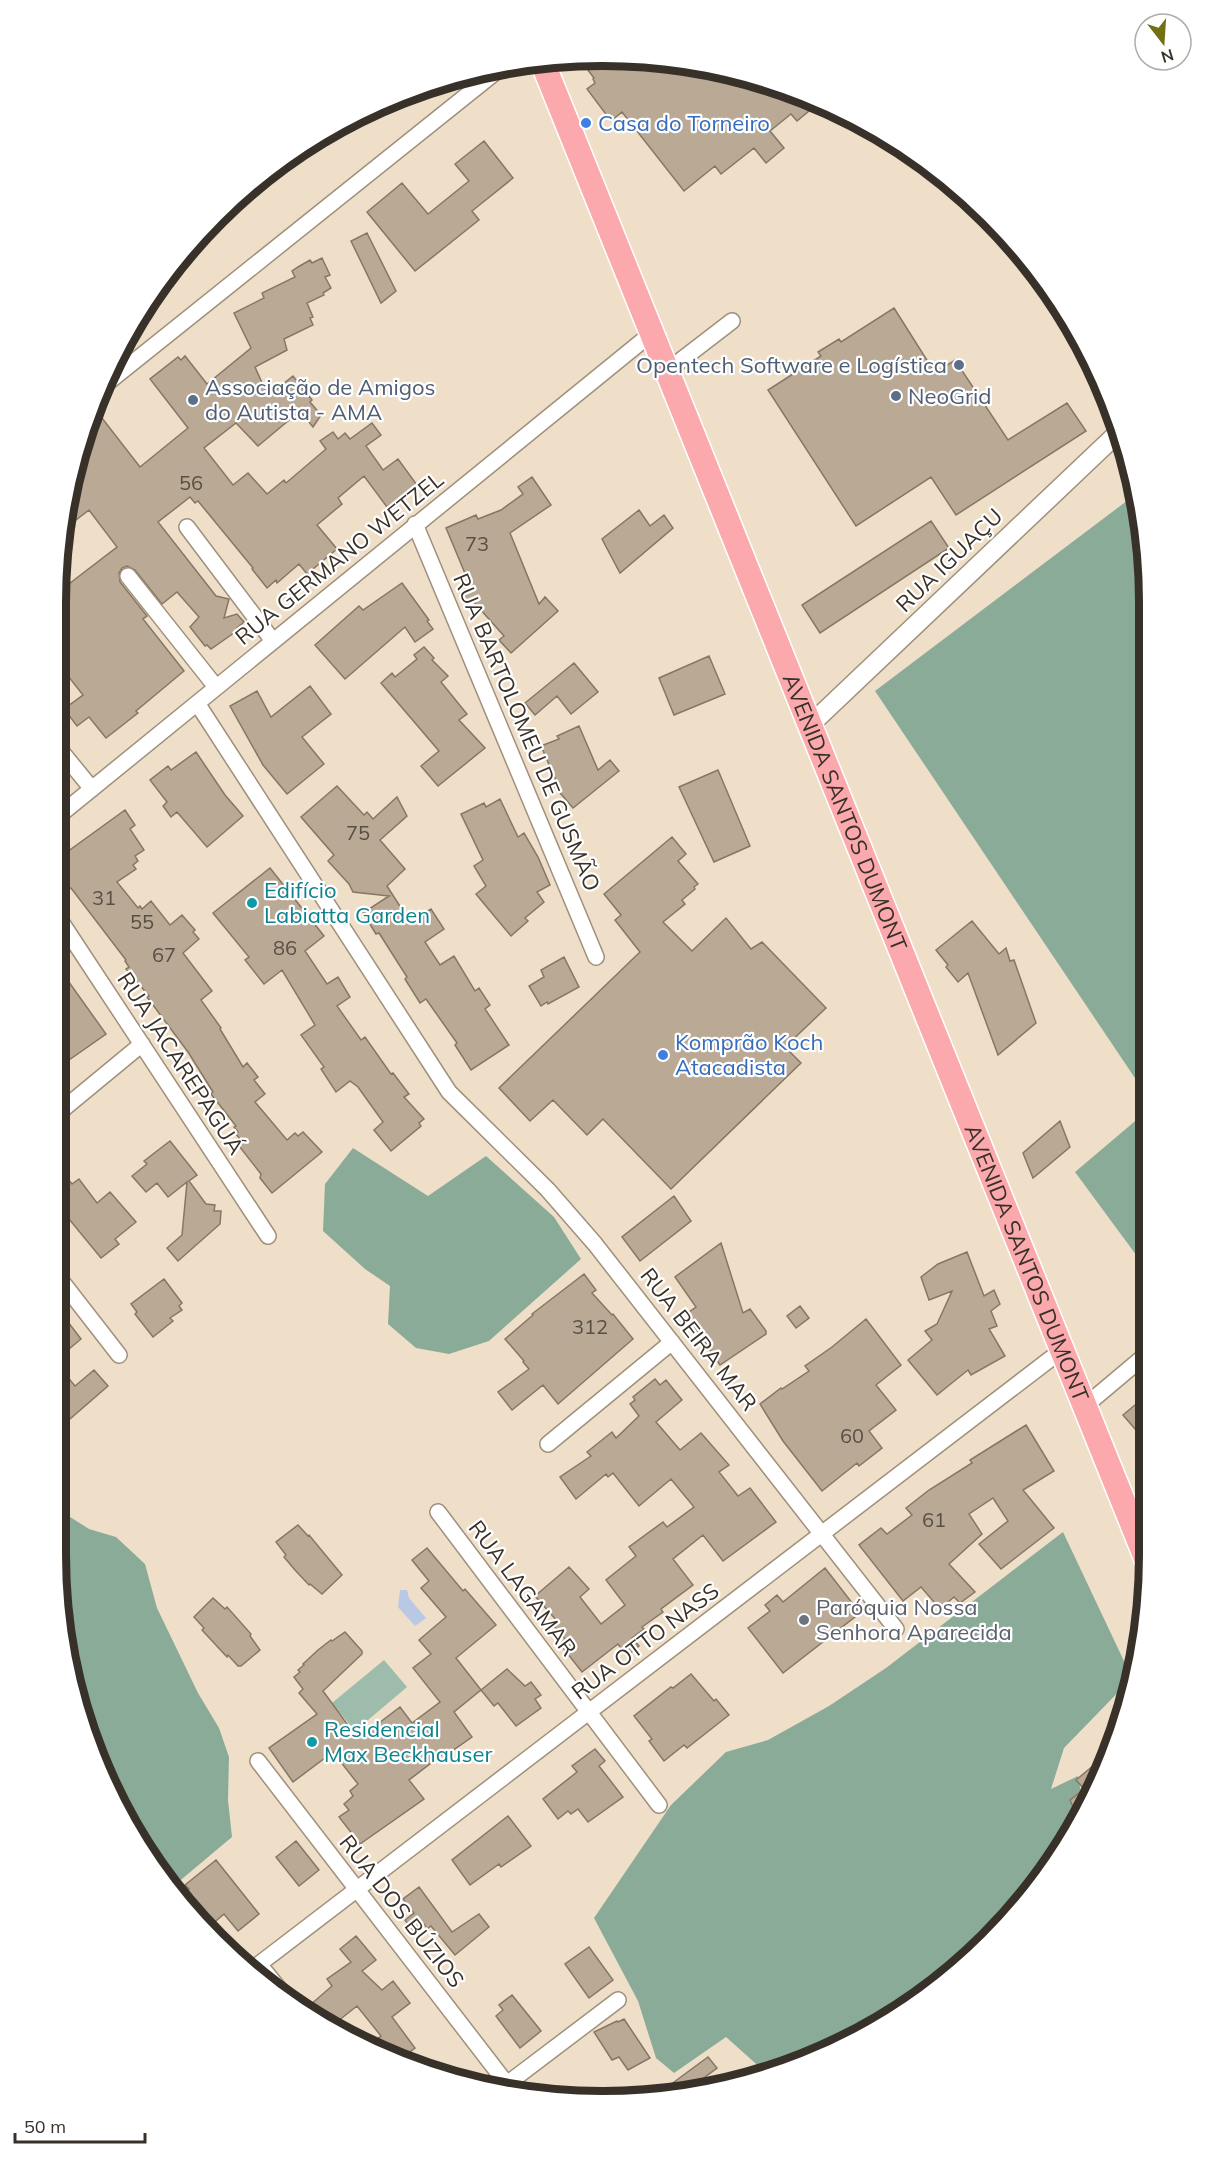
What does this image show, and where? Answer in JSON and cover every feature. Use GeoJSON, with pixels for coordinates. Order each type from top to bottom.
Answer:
{"type":"FeatureCollection","features":[{"type":"Feature","properties":{"kind":"main road","name":"AVENIDA SANTOS DUMONT"},"geometry":{"type":"LineString","coordinates":[[545,69],[1139,1541]]}},
{"type":"Feature","properties":{"kind":"street"},"geometry":{"type":"LineString","coordinates":[[116,376],[489,78]]}},
{"type":"Feature","properties":{"kind":"street"},"geometry":{"type":"LineString","coordinates":[[667,371],[732,321]]}},
{"type":"Feature","properties":{"kind":"street","name":"RUA GERMANO WETZEL"},"geometry":{"type":"LineString","coordinates":[[66,810],[652,333]]}},
{"type":"Feature","properties":{"kind":"street","name":"RUA IGUAÇU"},"geometry":{"type":"LineString","coordinates":[[810,725],[1113,437]]}},
{"type":"Feature","properties":{"kind":"street","name":"RUA BARTOLOMEU DE GUSMÃO"},"geometry":{"type":"LineString","coordinates":[[416,524],[596,957]]}},
{"type":"Feature","properties":{"kind":"street"},"geometry":{"type":"LineString","coordinates":[[187,527],[273,642]]}},
{"type":"Feature","properties":{"kind":"street"},"geometry":{"type":"LineString","coordinates":[[128,576],[216,687]]}},
{"type":"Feature","properties":{"kind":"street","name":"RUA BEIRA MAR"},"geometry":{"type":"LineString","coordinates":[[196,703],[449,1092],[571,1215],[896,1629]]}},
{"type":"Feature","properties":{"kind":"street"},"geometry":{"type":"LineString","coordinates":[[66,757],[92,789]]}},
{"type":"Feature","properties":{"kind":"street","name":"RUA JACAREPAGUÁ"},"geometry":{"type":"LineString","coordinates":[[66,929],[268,1236]]}},
{"type":"Feature","properties":{"kind":"street"},"geometry":{"type":"LineString","coordinates":[[66,1107],[142,1044]]}},
{"type":"Feature","properties":{"kind":"street"},"geometry":{"type":"LineString","coordinates":[[66,1287],[119,1354]]}},
{"type":"Feature","properties":{"kind":"street"},"geometry":{"type":"LineString","coordinates":[[548,1444],[672,1342]]}},
{"type":"Feature","properties":{"kind":"street","name":"RUA OTTO NASS"},"geometry":{"type":"LineString","coordinates":[[258,1965],[1062,1350]]}},
{"type":"Feature","properties":{"kind":"street"},"geometry":{"type":"LineString","coordinates":[[1085,1406],[1139,1361]]}},
{"type":"Feature","properties":{"kind":"street","name":"RUA LAGAMAR"},"geometry":{"type":"LineString","coordinates":[[438,1512],[660,1805]]}},
{"type":"Feature","properties":{"kind":"street","name":"RUA DOS BÚZIOS"},"geometry":{"type":"LineString","coordinates":[[258,1761],[505,2082]]}},
{"type":"Feature","properties":{"kind":"street"},"geometry":{"type":"LineString","coordinates":[[512,2083],[618,2000]]}},
{"type":"Feature","properties":{"kind":"green space"},"geometry":{"type":"Polygon","coordinates":[[[1129,499],[1138,567],[1139,602],[1139,1084],[875,691],[1129,499]]]}},
{"type":"Feature","properties":{"kind":"green space"},"geometry":{"type":"Polygon","coordinates":[[[1139,1118],[1139,1259],[1075,1172],[1139,1118]]]}},
{"type":"Feature","properties":{"kind":"green space"},"geometry":{"type":"Polygon","coordinates":[[[353,1148],[428,1196],[486,1156],[554,1217],[581,1259],[489,1341],[449,1354],[416,1348],[388,1324],[390,1286],[365,1269],[323,1231],[325,1184],[353,1148]]]}},
{"type":"Feature","properties":{"kind":"green space"},"geometry":{"type":"Polygon","coordinates":[[[66,1514],[89,1529],[116,1537],[145,1564],[157,1608],[198,1693],[219,1728],[229,1757],[228,1800],[232,1837],[178,1882],[156,1853],[121,1792],[94,1727],[76,1659],[67,1590],[66,1514]]]}},
{"type":"Feature","properties":{"kind":"green space"},"geometry":{"type":"Polygon","coordinates":[[[1063,1532],[1127,1667],[1122,1688],[1064,1748],[1051,1789],[1078,1776],[1082,1796],[1067,1823],[1049,1853],[1006,1908],[956,1958],[901,2001],[840,2036],[808,2050],[760,2067],[726,2037],[674,2073],[656,2058],[638,2001],[594,1918],[671,1805],[726,1752],[768,1740],[829,1706],[886,1668],[1063,1532]]]}},
{"type":"Feature","properties":{"kind":"green space"},"geometry":{"type":"Polygon","coordinates":[[[384,1660],[407,1687],[355,1731],[332,1703],[384,1660]]]}},
{"type":"Feature","properties":{"kind":"water"},"geometry":{"type":"Polygon","coordinates":[[[400,1590],[407,1590],[409,1598],[426,1618],[415,1626],[398,1607],[400,1590]]]}},
{"type":"Feature","properties":{"kind":"building"},"geometry":{"type":"Polygon","coordinates":[[[585,66],[638,67],[673,71],[741,84],[812,109],[797,121],[791,114],[770,131],[784,148],[766,163],[754,148],[721,174],[715,166],[684,191],[622,112],[611,121],[587,89],[595,83],[585,66]]]}},
{"type":"Feature","properties":{"kind":"building"},"geometry":{"type":"Polygon","coordinates":[[[484,141],[513,178],[472,211],[479,220],[415,271],[367,212],[402,183],[428,214],[469,181],[455,164],[484,141]]]}},
{"type":"Feature","properties":{"kind":"building"},"geometry":{"type":"Polygon","coordinates":[[[367,233],[396,291],[381,303],[351,241],[367,233]]]}},
{"type":"Feature","properties":{"kind":"building"},"geometry":{"type":"Polygon","coordinates":[[[322,258],[330,275],[325,277],[331,288],[323,293],[324,295],[307,303],[313,317],[310,318],[313,325],[284,339],[287,350],[255,367],[268,396],[293,376],[321,415],[313,427],[300,411],[258,446],[236,423],[204,448],[233,485],[248,473],[267,494],[284,480],[286,483],[326,449],[320,441],[333,432],[338,439],[345,433],[350,439],[372,423],[381,435],[366,446],[383,470],[398,459],[417,485],[387,507],[364,476],[338,498],[342,504],[317,525],[337,549],[307,574],[299,564],[277,583],[276,580],[267,588],[198,501],[195,503],[190,497],[158,522],[216,596],[229,599],[224,618],[237,614],[244,622],[237,628],[238,630],[211,649],[205,646],[190,627],[199,617],[177,592],[162,604],[135,570],[127,566],[122,568],[119,573],[120,582],[147,616],[143,619],[184,671],[136,711],[138,713],[106,738],[89,717],[77,726],[66,712],[66,708],[83,695],[66,673],[66,586],[117,547],[89,510],[72,523],[84,464],[97,422],[102,418],[140,467],[188,428],[150,379],[178,357],[181,360],[185,356],[207,384],[251,348],[234,313],[264,298],[262,293],[295,277],[292,271],[298,267],[310,260],[312,263],[322,258]]]}},
{"type":"Feature","properties":{"kind":"building"},"geometry":{"type":"Polygon","coordinates":[[[894,308],[935,373],[955,360],[1008,440],[1067,403],[1086,431],[956,515],[931,477],[856,526],[768,390],[821,356],[818,352],[839,339],[841,342],[894,308]]]}},
{"type":"Feature","properties":{"kind":"building"},"geometry":{"type":"Polygon","coordinates":[[[532,477],[551,505],[510,533],[539,604],[545,597],[558,611],[511,653],[499,640],[504,636],[472,600],[465,605],[458,589],[469,583],[446,528],[476,515],[478,519],[501,510],[523,494],[518,487],[532,477]]]}},
{"type":"Feature","properties":{"kind":"building"},"geometry":{"type":"Polygon","coordinates":[[[639,510],[650,526],[664,515],[673,528],[620,573],[602,539],[639,510]]]}},
{"type":"Feature","properties":{"kind":"building"},"geometry":{"type":"Polygon","coordinates":[[[931,521],[949,548],[820,633],[802,605],[931,521]]]}},
{"type":"Feature","properties":{"kind":"building"},"geometry":{"type":"Polygon","coordinates":[[[402,583],[433,629],[415,642],[405,627],[345,679],[315,645],[359,606],[363,610],[402,583]]]}},
{"type":"Feature","properties":{"kind":"building"},"geometry":{"type":"Polygon","coordinates":[[[424,647],[434,658],[432,660],[448,676],[441,682],[467,714],[459,720],[485,748],[438,786],[421,766],[439,751],[381,683],[392,673],[395,677],[417,659],[414,655],[424,647]]]}},
{"type":"Feature","properties":{"kind":"building"},"geometry":{"type":"Polygon","coordinates":[[[709,656],[725,694],[674,715],[659,678],[709,656]]]}},
{"type":"Feature","properties":{"kind":"building"},"geometry":{"type":"Polygon","coordinates":[[[574,663],[598,692],[571,714],[557,696],[535,715],[525,703],[574,663]]]}},
{"type":"Feature","properties":{"kind":"building"},"geometry":{"type":"Polygon","coordinates":[[[310,686],[331,714],[302,737],[324,764],[287,794],[263,765],[230,706],[257,691],[271,717],[310,686]]]}},
{"type":"Feature","properties":{"kind":"building"},"geometry":{"type":"Polygon","coordinates":[[[579,726],[598,770],[610,760],[619,771],[573,808],[554,786],[557,783],[541,746],[559,739],[557,736],[579,726]]]}},
{"type":"Feature","properties":{"kind":"building"},"geometry":{"type":"Polygon","coordinates":[[[196,752],[225,795],[243,816],[207,847],[177,812],[171,817],[163,806],[167,802],[150,780],[168,766],[171,770],[196,752]]]}},
{"type":"Feature","properties":{"kind":"building"},"geometry":{"type":"Polygon","coordinates":[[[718,770],[750,846],[714,862],[679,787],[718,770]]]}},
{"type":"Feature","properties":{"kind":"building"},"geometry":{"type":"Polygon","coordinates":[[[337,786],[364,815],[367,812],[373,819],[397,797],[407,816],[380,840],[405,869],[387,886],[410,922],[431,909],[444,929],[425,942],[440,965],[454,956],[475,991],[479,988],[490,1005],[485,1009],[509,1045],[471,1070],[455,1045],[457,1043],[426,999],[420,1003],[405,979],[407,977],[379,933],[376,934],[363,913],[389,896],[353,892],[349,884],[328,861],[334,855],[301,817],[337,786]]]}},
{"type":"Feature","properties":{"kind":"building"},"geometry":{"type":"Polygon","coordinates":[[[500,799],[518,837],[524,833],[538,857],[550,885],[537,892],[544,902],[525,918],[528,921],[511,936],[476,894],[486,886],[474,866],[483,860],[461,814],[484,803],[486,807],[500,799]]]}},
{"type":"Feature","properties":{"kind":"building"},"geometry":{"type":"Polygon","coordinates":[[[125,810],[135,825],[130,829],[144,850],[135,856],[138,861],[133,865],[136,869],[117,882],[138,908],[140,906],[142,909],[151,901],[170,925],[182,915],[195,930],[193,932],[199,939],[183,953],[212,991],[201,1000],[221,1028],[243,1067],[247,1063],[258,1077],[254,1080],[265,1094],[255,1102],[287,1140],[295,1133],[298,1136],[303,1132],[322,1152],[272,1193],[260,1178],[261,1174],[239,1146],[243,1143],[236,1134],[238,1132],[234,1127],[236,1126],[211,1094],[213,1092],[188,1052],[147,997],[149,996],[126,969],[129,967],[126,960],[71,888],[66,892],[66,853],[125,810]]]}},
{"type":"Feature","properties":{"kind":"building","name":"Komprão Koch Atacadista"},"geometry":{"type":"Polygon","coordinates":[[[672,837],[686,854],[678,861],[698,884],[682,900],[685,904],[663,922],[692,951],[726,918],[751,949],[762,942],[826,1008],[785,1047],[801,1063],[671,1189],[603,1119],[587,1135],[553,1100],[530,1121],[499,1088],[640,952],[615,920],[621,915],[604,894],[672,837]]]}},
{"type":"Feature","properties":{"kind":"building"},"geometry":{"type":"Polygon","coordinates":[[[270,868],[324,936],[305,951],[327,984],[338,977],[350,997],[337,1006],[361,1040],[365,1037],[391,1074],[393,1073],[409,1094],[404,1097],[424,1119],[419,1123],[421,1126],[391,1151],[374,1130],[383,1122],[358,1087],[350,1081],[336,1092],[321,1069],[324,1067],[301,1035],[315,1025],[282,970],[264,984],[245,960],[249,957],[213,913],[270,868]]]}},
{"type":"Feature","properties":{"kind":"building"},"geometry":{"type":"Polygon","coordinates":[[[972,921],[999,954],[1006,948],[1010,961],[1014,960],[1036,1023],[998,1055],[968,973],[958,982],[936,950],[972,921]]]}},
{"type":"Feature","properties":{"kind":"building"},"geometry":{"type":"Polygon","coordinates":[[[564,957],[579,987],[541,1006],[529,986],[544,977],[541,970],[564,957]]]}},
{"type":"Feature","properties":{"kind":"building"},"geometry":{"type":"Polygon","coordinates":[[[66,978],[106,1034],[69,1060],[66,1056],[66,978]]]}},
{"type":"Feature","properties":{"kind":"building"},"geometry":{"type":"Polygon","coordinates":[[[1060,1121],[1070,1147],[1033,1178],[1023,1153],[1060,1121]]]}},
{"type":"Feature","properties":{"kind":"building"},"geometry":{"type":"Polygon","coordinates":[[[170,1141],[197,1175],[189,1181],[206,1204],[215,1205],[214,1211],[221,1211],[220,1224],[178,1261],[167,1248],[182,1235],[187,1182],[168,1197],[157,1183],[146,1192],[132,1176],[147,1164],[144,1161],[170,1141]]]}},
{"type":"Feature","properties":{"kind":"building"},"geometry":{"type":"Polygon","coordinates":[[[66,1176],[72,1184],[79,1179],[97,1203],[110,1192],[136,1222],[115,1239],[119,1244],[101,1258],[69,1219],[66,1222],[66,1176]]]}},
{"type":"Feature","properties":{"kind":"building"},"geometry":{"type":"Polygon","coordinates":[[[674,1196],[691,1221],[640,1261],[622,1237],[674,1196]]]}},
{"type":"Feature","properties":{"kind":"building"},"geometry":{"type":"Polygon","coordinates":[[[721,1243],[743,1313],[750,1309],[766,1334],[720,1365],[686,1314],[696,1307],[675,1277],[721,1243]]]}},
{"type":"Feature","properties":{"kind":"building"},"geometry":{"type":"Polygon","coordinates":[[[967,1252],[984,1296],[994,1290],[1000,1304],[991,1311],[997,1326],[989,1329],[1005,1356],[971,1375],[968,1370],[937,1395],[908,1360],[932,1340],[925,1331],[937,1324],[952,1291],[929,1300],[921,1277],[938,1264],[967,1252]]]}},
{"type":"Feature","properties":{"kind":"building"},"geometry":{"type":"Polygon","coordinates":[[[584,1274],[596,1290],[592,1293],[633,1339],[558,1404],[543,1385],[512,1410],[498,1392],[529,1369],[505,1339],[532,1314],[584,1274]]]}},
{"type":"Feature","properties":{"kind":"building"},"geometry":{"type":"Polygon","coordinates":[[[164,1279],[182,1303],[179,1306],[182,1310],[170,1318],[173,1321],[153,1337],[135,1314],[137,1312],[131,1304],[164,1279]]]}},
{"type":"Feature","properties":{"kind":"building"},"geometry":{"type":"Polygon","coordinates":[[[800,1306],[809,1318],[796,1328],[787,1316],[800,1306]]]}},
{"type":"Feature","properties":{"kind":"building"},"geometry":{"type":"Polygon","coordinates":[[[866,1319],[901,1365],[876,1385],[896,1410],[869,1431],[882,1448],[859,1466],[857,1463],[822,1491],[783,1441],[760,1404],[809,1371],[805,1366],[866,1319]]]}},
{"type":"Feature","properties":{"kind":"building"},"geometry":{"type":"Polygon","coordinates":[[[68,1322],[81,1339],[66,1352],[66,1324],[68,1322]]]}},
{"type":"Feature","properties":{"kind":"building"},"geometry":{"type":"Polygon","coordinates":[[[94,1370],[108,1386],[66,1422],[66,1375],[75,1386],[94,1370]]]}},
{"type":"Feature","properties":{"kind":"building"},"geometry":{"type":"Polygon","coordinates":[[[655,1379],[660,1385],[666,1380],[682,1400],[656,1422],[680,1450],[701,1433],[729,1465],[719,1472],[738,1496],[750,1488],[776,1522],[723,1561],[703,1535],[673,1559],[693,1585],[661,1609],[663,1612],[642,1627],[644,1629],[632,1638],[639,1646],[627,1656],[618,1644],[582,1672],[560,1644],[565,1639],[553,1625],[557,1621],[535,1596],[569,1567],[589,1589],[580,1597],[601,1624],[625,1605],[606,1580],[636,1556],[629,1547],[663,1522],[667,1527],[694,1507],[671,1479],[639,1506],[613,1473],[608,1477],[606,1474],[576,1499],[560,1477],[591,1456],[587,1452],[612,1432],[616,1438],[639,1416],[630,1404],[635,1400],[633,1397],[655,1379]]]}},
{"type":"Feature","properties":{"kind":"building"},"geometry":{"type":"Polygon","coordinates":[[[1139,1402],[1139,1434],[1123,1415],[1139,1402]]]}},
{"type":"Feature","properties":{"kind":"building"},"geometry":{"type":"Polygon","coordinates":[[[1026,1425],[1054,1471],[1023,1490],[1054,1528],[1001,1569],[979,1544],[1008,1521],[993,1498],[969,1514],[982,1534],[949,1564],[975,1592],[960,1603],[954,1597],[940,1609],[921,1587],[903,1601],[859,1545],[881,1528],[887,1534],[912,1515],[906,1508],[929,1490],[972,1463],[970,1460],[1026,1425]]]}},
{"type":"Feature","properties":{"kind":"building"},"geometry":{"type":"Polygon","coordinates":[[[298,1525],[342,1575],[322,1594],[309,1585],[295,1570],[284,1557],[286,1555],[276,1542],[298,1525]]]}},
{"type":"Feature","properties":{"kind":"building"},"geometry":{"type":"Polygon","coordinates":[[[427,1548],[463,1591],[465,1589],[496,1625],[456,1658],[481,1690],[454,1712],[472,1737],[449,1753],[447,1751],[409,1780],[424,1799],[360,1844],[339,1817],[349,1810],[344,1804],[353,1796],[350,1791],[358,1784],[333,1752],[293,1782],[269,1748],[317,1714],[299,1693],[303,1689],[294,1677],[300,1672],[298,1670],[303,1664],[318,1650],[345,1632],[362,1651],[362,1654],[323,1691],[358,1739],[400,1707],[412,1723],[440,1702],[413,1668],[431,1654],[419,1640],[446,1617],[421,1588],[429,1581],[412,1560],[427,1548]]]}},
{"type":"Feature","properties":{"kind":"building","name":"Paróquia Nossa Senhora Aparecida"},"geometry":{"type":"Polygon","coordinates":[[[825,1568],[860,1613],[783,1673],[748,1628],[770,1611],[765,1605],[777,1595],[783,1602],[825,1568]]]}},
{"type":"Feature","properties":{"kind":"building"},"geometry":{"type":"Polygon","coordinates":[[[213,1598],[225,1609],[227,1607],[251,1634],[250,1636],[260,1650],[241,1666],[238,1666],[228,1655],[227,1657],[202,1630],[204,1628],[194,1617],[213,1598]]]}},
{"type":"Feature","properties":{"kind":"building"},"geometry":{"type":"Polygon","coordinates":[[[507,1669],[525,1686],[531,1682],[541,1695],[535,1699],[541,1708],[516,1726],[498,1703],[494,1706],[481,1690],[507,1669]]]}},
{"type":"Feature","properties":{"kind":"building"},"geometry":{"type":"Polygon","coordinates":[[[691,1674],[729,1715],[687,1748],[684,1745],[664,1761],[649,1741],[652,1739],[634,1716],[691,1674]]]}},
{"type":"Feature","properties":{"kind":"building"},"geometry":{"type":"Polygon","coordinates":[[[595,1749],[605,1761],[599,1766],[623,1797],[588,1822],[578,1809],[571,1814],[568,1811],[558,1819],[543,1799],[577,1772],[572,1766],[595,1749]]]}},
{"type":"Feature","properties":{"kind":"building"},"geometry":{"type":"Polygon","coordinates":[[[1097,1762],[1074,1810],[1070,1800],[1084,1789],[1076,1780],[1097,1762]]]}},
{"type":"Feature","properties":{"kind":"building"},"geometry":{"type":"Polygon","coordinates":[[[508,1816],[531,1846],[501,1867],[499,1864],[470,1885],[452,1860],[508,1816]]]}},
{"type":"Feature","properties":{"kind":"building"},"geometry":{"type":"Polygon","coordinates":[[[296,1841],[319,1870],[299,1886],[276,1857],[296,1841]]]}},
{"type":"Feature","properties":{"kind":"building"},"geometry":{"type":"Polygon","coordinates":[[[216,1860],[259,1914],[238,1931],[224,1914],[213,1923],[186,1892],[189,1889],[185,1885],[216,1860]]]}},
{"type":"Feature","properties":{"kind":"building"},"geometry":{"type":"Polygon","coordinates":[[[419,1887],[452,1932],[479,1914],[489,1927],[455,1955],[431,1926],[427,1929],[424,1924],[414,1931],[405,1920],[414,1913],[403,1899],[419,1887]]]}},
{"type":"Feature","properties":{"kind":"building"},"geometry":{"type":"Polygon","coordinates":[[[356,1936],[376,1960],[362,1971],[382,1990],[393,1981],[410,2003],[392,2017],[415,2048],[407,2054],[375,2040],[381,2036],[357,2006],[338,2021],[310,2005],[332,1986],[327,1979],[351,1962],[340,1949],[356,1936]]]}},
{"type":"Feature","properties":{"kind":"building"},"geometry":{"type":"Polygon","coordinates":[[[589,1947],[613,1980],[589,1998],[565,1964],[589,1947]]]}},
{"type":"Feature","properties":{"kind":"building"},"geometry":{"type":"Polygon","coordinates":[[[512,1995],[541,2031],[520,2048],[496,2016],[503,2010],[499,2005],[512,1995]]]}},
{"type":"Feature","properties":{"kind":"building"},"geometry":{"type":"Polygon","coordinates":[[[624,2019],[650,2058],[628,2070],[619,2057],[612,2060],[594,2032],[624,2019]]]}},
{"type":"Feature","properties":{"kind":"building"},"geometry":{"type":"Polygon","coordinates":[[[708,2057],[717,2068],[698,2082],[668,2087],[708,2057]]]}},
{"type":"Feature","properties":{"kind":"place","name":"Casa do Torneiro"},"geometry":{"type":"Point","coordinates":[586,123]}},
{"type":"Feature","properties":{"kind":"place","name":"Opentech Software e Logística"},"geometry":{"type":"Point","coordinates":[959,365]}},
{"type":"Feature","properties":{"kind":"place","name":"NeoGrid"},"geometry":{"type":"Point","coordinates":[896,396]}},
{"type":"Feature","properties":{"kind":"place","name":"Associação de Amigos do Autista - AMA"},"geometry":{"type":"Point","coordinates":[193,400]}},
{"type":"Feature","properties":{"kind":"place","name":"Edifício Labiatta Garden"},"geometry":{"type":"Point","coordinates":[252,903]}},
{"type":"Feature","properties":{"kind":"place","name":"Komprão Koch Atacadista"},"geometry":{"type":"Point","coordinates":[663,1055]}},
{"type":"Feature","properties":{"kind":"place","name":"Paróquia Nossa Senhora Aparecida"},"geometry":{"type":"Point","coordinates":[804,1620]}},
{"type":"Feature","properties":{"kind":"place","name":"Residencial Max Beckhauser"},"geometry":{"type":"Point","coordinates":[312,1742]}}]}
